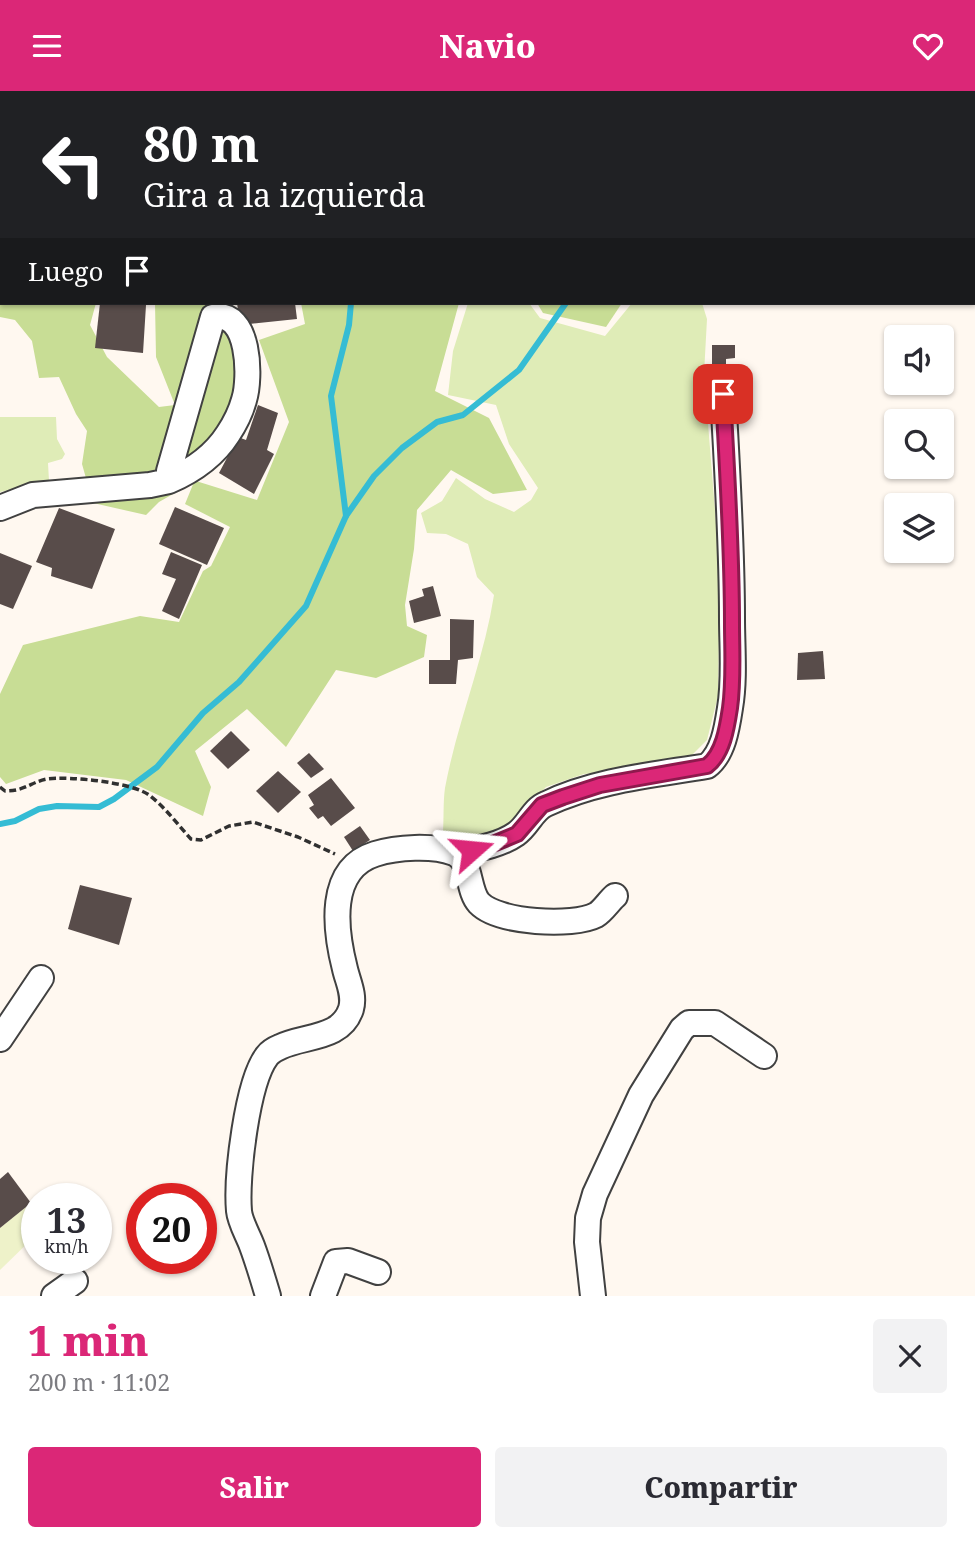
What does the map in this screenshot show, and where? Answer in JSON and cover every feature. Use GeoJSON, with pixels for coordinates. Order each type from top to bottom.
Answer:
{"type":"FeatureCollection","features":[{"type":"Feature","properties":{"kind":"street"},"geometry":{"type":"LineString","coordinates":[[0,508],[33,495],[169,481],[206,460],[228,435],[244,399],[247,360],[242,332],[232,321],[218,316],[214,317],[169,471],[169,481]]}},
{"type":"Feature","properties":{"kind":"street"},"geometry":{"type":"LineString","coordinates":[[268,1296],[239,1212],[240,1159],[255,1079],[268,1054],[282,1046],[330,1033],[345,1022],[352,1008],[353,995],[337,936],[337,914],[346,874],[356,863],[374,854],[410,847],[455,853],[488,846],[517,834],[542,805],[563,797],[600,785],[707,766],[715,760],[730,708],[733,671],[732,565],[723,394]]}},
{"type":"Feature","properties":{"kind":"street"},"geometry":{"type":"LineString","coordinates":[[455,853],[462,859],[473,895],[480,905],[489,911],[519,920],[559,923],[597,915],[615,896]]}},
{"type":"Feature","properties":{"kind":"street"},"geometry":{"type":"LineString","coordinates":[[0,1039],[41,978]]}},
{"type":"Feature","properties":{"kind":"street"},"geometry":{"type":"LineString","coordinates":[[593,1296],[587,1243],[588,1218],[595,1194],[641,1095],[682,1030],[689,1023],[715,1023],[764,1056]]}},
{"type":"Feature","properties":{"kind":"street"},"geometry":{"type":"LineString","coordinates":[[323,1296],[336,1262],[348,1261],[378,1272]]}},
{"type":"Feature","properties":{"kind":"street"},"geometry":{"type":"LineString","coordinates":[[54,1296],[75,1281]]}},
{"type":"Feature","properties":{"kind":"path"},"geometry":{"type":"LineString","coordinates":[[0,787],[5,791],[19,792],[46,779],[90,779],[118,784],[148,794],[191,839],[201,840],[229,826],[253,822],[298,837],[356,863]]}},
{"type":"Feature","properties":{"kind":"green space"},"geometry":{"type":"Polygon","coordinates":[[[0,305],[95,305],[90,325],[107,357],[159,407],[175,405],[156,357],[155,305],[231,305],[234,341],[249,408],[206,474],[196,481],[257,500],[289,422],[259,340],[305,324],[301,305],[458,305],[435,391],[489,418],[527,490],[493,494],[451,470],[417,510],[405,605],[407,626],[427,635],[424,657],[376,678],[336,670],[286,747],[247,709],[195,751],[211,787],[203,816],[126,780],[44,770],[6,784],[0,777],[0,694],[23,645],[140,616],[179,622],[203,571],[211,566],[230,527],[185,504],[194,482],[159,502],[146,515],[93,503],[82,464],[87,431],[59,377],[39,378],[32,341],[15,320],[0,317],[0,305]]]}},
{"type":"Feature","properties":{"kind":"green space"},"geometry":{"type":"Polygon","coordinates":[[[467,305],[530,305],[540,318],[605,336],[630,305],[703,305],[707,319],[704,374],[720,572],[718,696],[707,740],[676,771],[641,768],[584,774],[546,787],[516,819],[484,837],[443,831],[444,804],[450,764],[484,643],[494,595],[477,577],[468,544],[446,534],[427,533],[421,513],[442,501],[456,478],[485,499],[514,512],[531,500],[538,488],[509,444],[496,405],[448,395],[453,351],[467,305]]]}},
{"type":"Feature","properties":{"kind":"green space"},"geometry":{"type":"Polygon","coordinates":[[[538,305],[621,305],[606,327],[543,313],[538,305]]]}},
{"type":"Feature","properties":{"kind":"green space"},"geometry":{"type":"Polygon","coordinates":[[[0,417],[56,417],[57,439],[65,454],[62,459],[48,463],[49,481],[0,492],[0,417]]]}},
{"type":"Feature","properties":{"kind":"green space"},"geometry":{"type":"Polygon","coordinates":[[[21,1211],[21,1250],[0,1270],[0,1228],[21,1211]]]}},
{"type":"Feature","properties":{"kind":"building"},"geometry":{"type":"Polygon","coordinates":[[[100,305],[146,305],[143,353],[95,348],[100,305]]]}},
{"type":"Feature","properties":{"kind":"building"},"geometry":{"type":"Polygon","coordinates":[[[237,305],[295,305],[297,319],[240,325],[237,305]]]}},
{"type":"Feature","properties":{"kind":"building"},"geometry":{"type":"Polygon","coordinates":[[[712,345],[735,345],[735,358],[726,359],[726,372],[712,371],[712,345]]]}},
{"type":"Feature","properties":{"kind":"building"},"geometry":{"type":"Polygon","coordinates":[[[258,405],[278,413],[267,450],[274,454],[254,494],[219,473],[238,437],[246,440],[258,405]]]}},
{"type":"Feature","properties":{"kind":"building"},"geometry":{"type":"Polygon","coordinates":[[[175,507],[224,528],[207,565],[159,544],[175,507]]]}},
{"type":"Feature","properties":{"kind":"building"},"geometry":{"type":"Polygon","coordinates":[[[59,508],[115,529],[92,589],[51,576],[52,568],[36,562],[59,508]]]}},
{"type":"Feature","properties":{"kind":"building"},"geometry":{"type":"Polygon","coordinates":[[[171,552],[202,565],[179,619],[162,611],[176,579],[162,574],[171,552]]]}},
{"type":"Feature","properties":{"kind":"building"},"geometry":{"type":"Polygon","coordinates":[[[0,553],[32,566],[13,609],[0,604],[0,553]]]}},
{"type":"Feature","properties":{"kind":"building"},"geometry":{"type":"Polygon","coordinates":[[[433,586],[441,616],[414,623],[409,601],[424,596],[422,589],[433,586]]]}},
{"type":"Feature","properties":{"kind":"building"},"geometry":{"type":"Polygon","coordinates":[[[450,619],[474,620],[473,658],[458,660],[456,684],[429,684],[429,660],[450,660],[450,619]]]}},
{"type":"Feature","properties":{"kind":"building"},"geometry":{"type":"Polygon","coordinates":[[[823,651],[825,679],[797,680],[798,653],[823,651]]]}},
{"type":"Feature","properties":{"kind":"building"},"geometry":{"type":"Polygon","coordinates":[[[231,731],[250,750],[228,769],[210,751],[231,731]]]}},
{"type":"Feature","properties":{"kind":"building"},"geometry":{"type":"Polygon","coordinates":[[[309,753],[324,769],[311,778],[297,763],[309,753]]]}},
{"type":"Feature","properties":{"kind":"building"},"geometry":{"type":"Polygon","coordinates":[[[278,771],[301,792],[278,813],[256,791],[278,771]]]}},
{"type":"Feature","properties":{"kind":"building"},"geometry":{"type":"Polygon","coordinates":[[[331,778],[355,808],[331,826],[323,816],[318,819],[309,808],[314,805],[308,795],[331,778]]]}},
{"type":"Feature","properties":{"kind":"building"},"geometry":{"type":"Polygon","coordinates":[[[360,826],[370,840],[353,851],[344,837],[360,826]]]}},
{"type":"Feature","properties":{"kind":"building"},"geometry":{"type":"Polygon","coordinates":[[[80,885],[132,898],[119,945],[68,929],[80,885]]]}},
{"type":"Feature","properties":{"kind":"building"},"geometry":{"type":"Polygon","coordinates":[[[8,1172],[21,1190],[21,1211],[0,1228],[0,1179],[8,1172]]]}},
{"type":"Feature","properties":{"kind":"waterway"},"geometry":{"type":"LineString","coordinates":[[346,516],[331,396],[349,325],[351,305]]}},
{"type":"Feature","properties":{"kind":"waterway"},"geometry":{"type":"LineString","coordinates":[[0,824],[15,821],[39,809],[57,806],[99,807],[157,767],[203,713],[239,682],[306,606],[346,516],[374,476],[402,448],[437,422],[463,415],[519,370],[565,305]]}},
{"type":"Feature","properties":{"kind":"route"},"geometry":{"type":"LineString","coordinates":[[472,850],[517,834],[542,805],[563,797],[600,785],[707,766],[715,760],[730,708],[733,671],[732,565],[723,394]]}}]}
